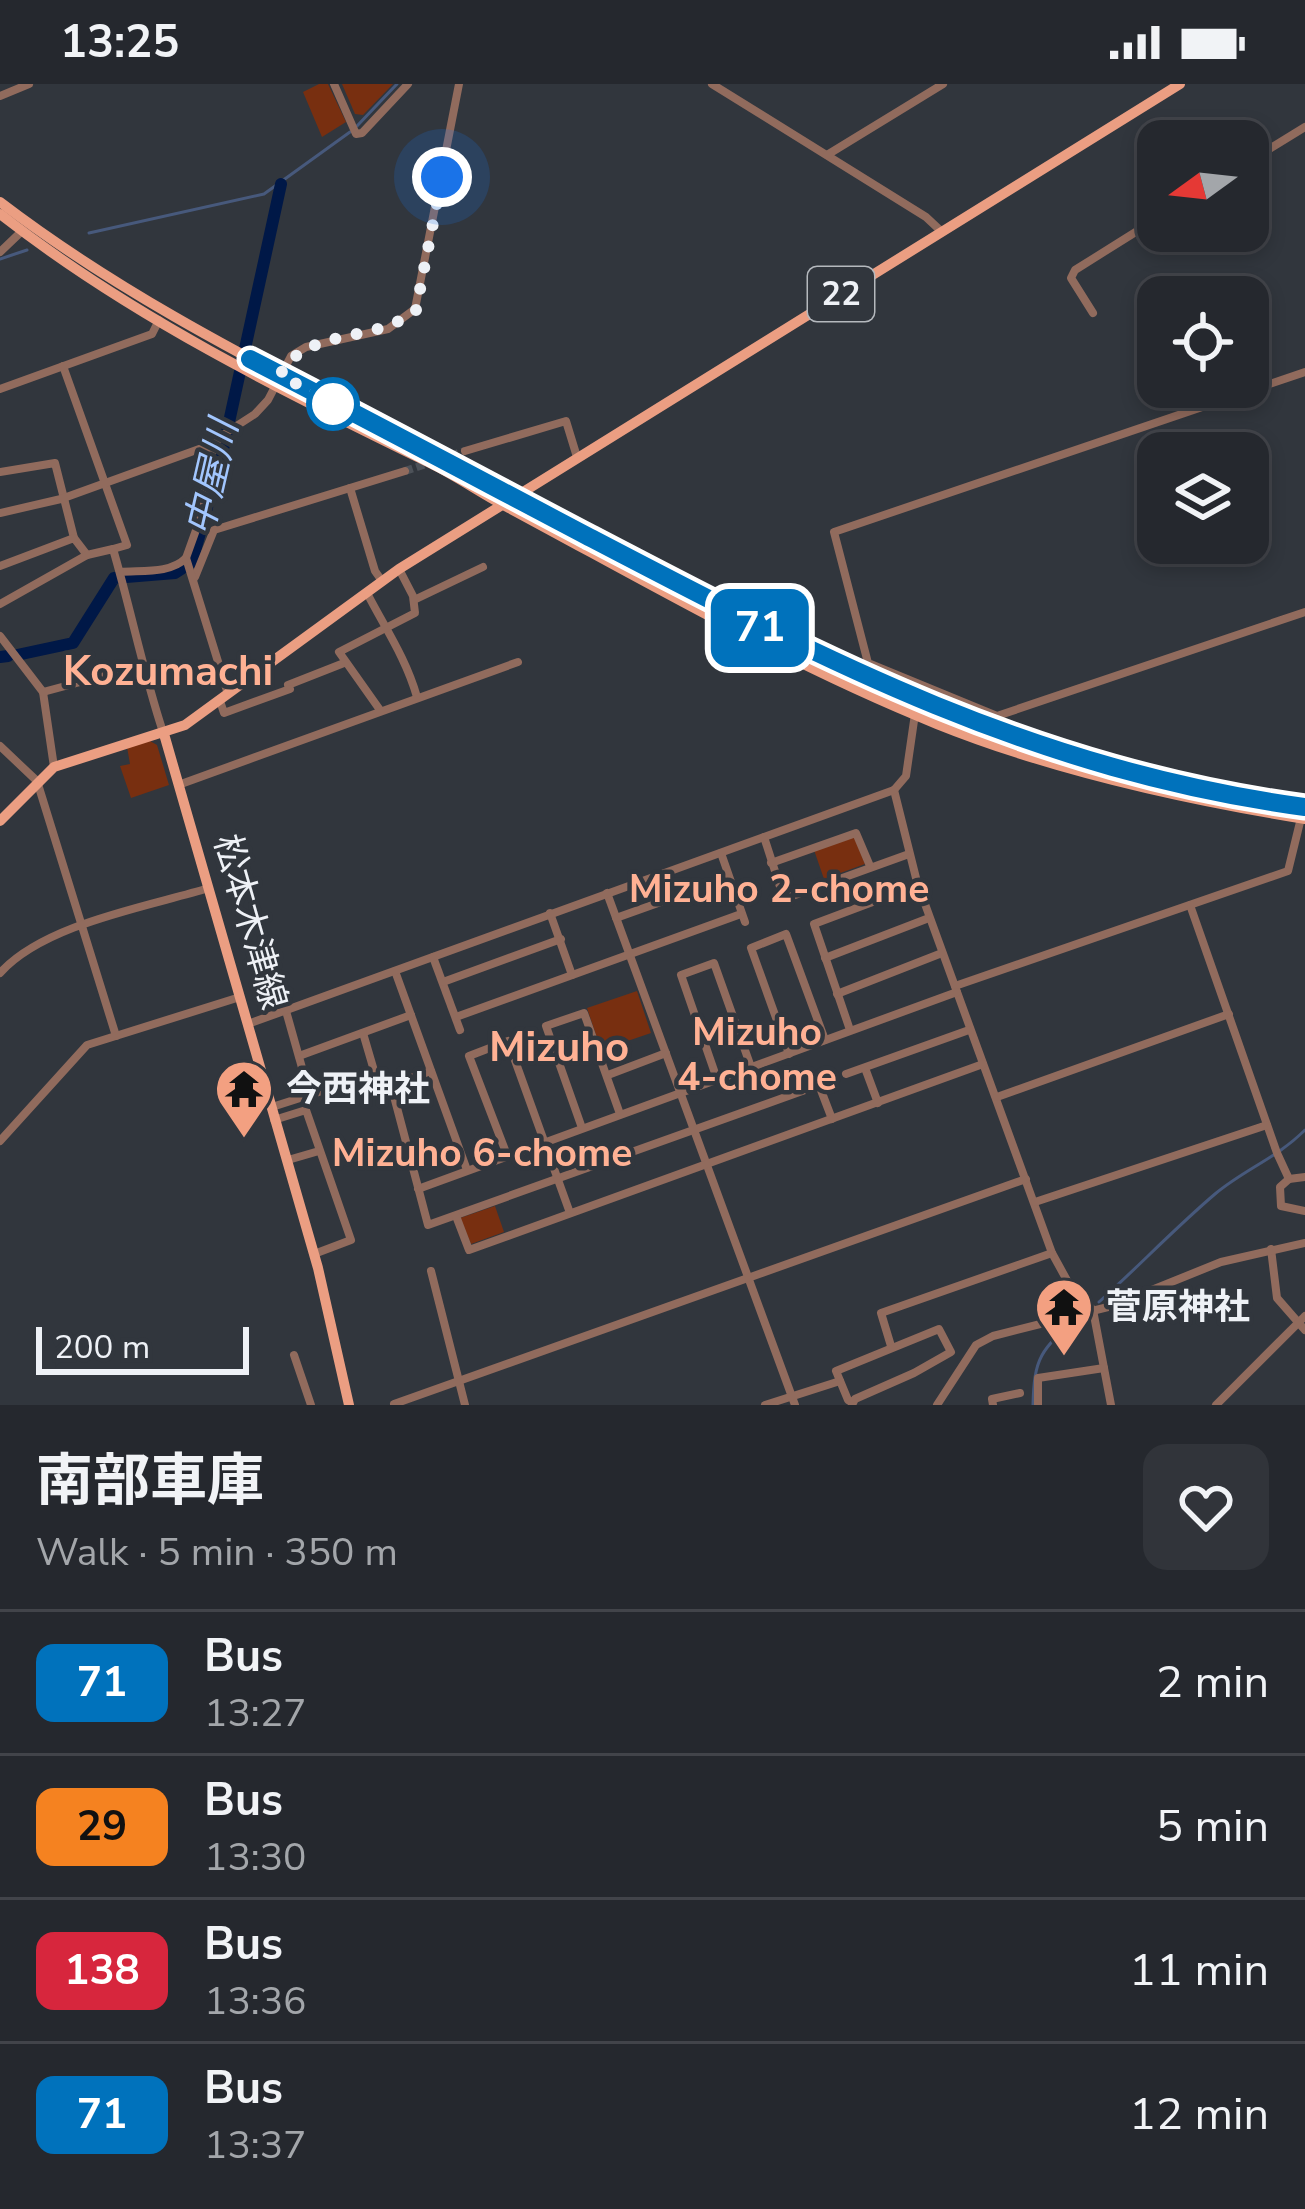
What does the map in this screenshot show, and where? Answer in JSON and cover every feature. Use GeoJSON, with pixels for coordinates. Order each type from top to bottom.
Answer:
{"type":"FeatureCollection","features":[{"type":"Feature","properties":{"kind":"main road","name":"22"},"geometry":{"type":"LineString","coordinates":[[508,502],[1180,84]]}},
{"type":"Feature","properties":{"kind":"main road"},"geometry":{"type":"LineString","coordinates":[[0,202],[240,360]]}},
{"type":"Feature","properties":{"kind":"main road"},"geometry":{"type":"LineString","coordinates":[[0,214],[103,287],[159,319],[832,675],[923,702],[1049,761],[1142,787],[1304,815]]}},
{"type":"Feature","properties":{"kind":"main road"},"geometry":{"type":"LineString","coordinates":[[0,821],[54,767],[164,734],[224,699],[399,569],[508,502]]}},
{"type":"Feature","properties":{"kind":"main road","name":"松本木津線"},"geometry":{"type":"LineString","coordinates":[[164,734],[314,1254],[349,1405]]}},
{"type":"Feature","properties":{"kind":"street"},"geometry":{"type":"LineString","coordinates":[[0,96],[29,84]]}},
{"type":"Feature","properties":{"kind":"street"},"geometry":{"type":"LineString","coordinates":[[334,84],[356,134],[362,134],[408,84]]}},
{"type":"Feature","properties":{"kind":"street"},"geometry":{"type":"LineString","coordinates":[[344,663],[224,713],[188,563],[213,448],[221,436],[268,400],[291,356],[306,346],[388,329],[416,310],[459,84]]}},
{"type":"Feature","properties":{"kind":"street"},"geometry":{"type":"LineString","coordinates":[[712,84],[942,232]]}},
{"type":"Feature","properties":{"kind":"street"},"geometry":{"type":"LineString","coordinates":[[826,155],[943,84]]}},
{"type":"Feature","properties":{"kind":"street"},"geometry":{"type":"LineString","coordinates":[[1269,149],[1305,127]]}},
{"type":"Feature","properties":{"kind":"street"},"geometry":{"type":"LineString","coordinates":[[0,252],[22,231]]}},
{"type":"Feature","properties":{"kind":"street"},"geometry":{"type":"LineString","coordinates":[[1093,313],[1071,278],[1075,270],[1137,231]]}},
{"type":"Feature","properties":{"kind":"street"},"geometry":{"type":"LineString","coordinates":[[0,389],[152,334],[159,319]]}},
{"type":"Feature","properties":{"kind":"street"},"geometry":{"type":"LineString","coordinates":[[0,604],[87,556],[127,545],[63,366]]}},
{"type":"Feature","properties":{"kind":"street"},"geometry":{"type":"LineString","coordinates":[[1305,372],[834,532],[868,663],[923,702],[997,716],[1305,612]]}},
{"type":"Feature","properties":{"kind":"street"},"geometry":{"type":"LineString","coordinates":[[465,451],[566,422],[577,457]]}},
{"type":"Feature","properties":{"kind":"street"},"geometry":{"type":"LineString","coordinates":[[0,513],[213,448]]}},
{"type":"Feature","properties":{"kind":"street"},"geometry":{"type":"LineString","coordinates":[[0,472],[55,463],[74,538],[87,556]]}},
{"type":"Feature","properties":{"kind":"street"},"geometry":{"type":"LineString","coordinates":[[195,580],[214,530],[405,471]]}},
{"type":"Feature","properties":{"kind":"street"},"geometry":{"type":"LineString","coordinates":[[350,488],[382,581]]}},
{"type":"Feature","properties":{"kind":"street"},"geometry":{"type":"LineString","coordinates":[[0,566],[74,538]]}},
{"type":"Feature","properties":{"kind":"street"},"geometry":{"type":"LineString","coordinates":[[113,549],[134,618],[141,666],[164,734]]}},
{"type":"Feature","properties":{"kind":"street"},"geometry":{"type":"LineString","coordinates":[[121,576],[188,563]]}},
{"type":"Feature","properties":{"kind":"street"},"geometry":{"type":"LineString","coordinates":[[414,600],[483,567]]}},
{"type":"Feature","properties":{"kind":"street"},"geometry":{"type":"LineString","coordinates":[[380,710],[339,652],[415,613],[399,569]]}},
{"type":"Feature","properties":{"kind":"street"},"geometry":{"type":"LineString","coordinates":[[367,593],[407,663],[418,697]]}},
{"type":"Feature","properties":{"kind":"street"},"geometry":{"type":"LineString","coordinates":[[0,636],[44,692],[54,767]]}},
{"type":"Feature","properties":{"kind":"street"},"geometry":{"type":"LineString","coordinates":[[181,784],[518,662]]}},
{"type":"Feature","properties":{"kind":"street"},"geometry":{"type":"LineString","coordinates":[[44,692],[141,666]]}},
{"type":"Feature","properties":{"kind":"street"},"geometry":{"type":"LineString","coordinates":[[248,1024],[894,790],[905,776],[923,702]]}},
{"type":"Feature","properties":{"kind":"street"},"geometry":{"type":"LineString","coordinates":[[0,746],[37,781],[116,1036]]}},
{"type":"Feature","properties":{"kind":"street"},"geometry":{"type":"LineString","coordinates":[[894,790],[929,918],[1052,1253],[1069,1284],[1094,1310],[1111,1405]]}},
{"type":"Feature","properties":{"kind":"street"},"geometry":{"type":"LineString","coordinates":[[418,1189],[1288,871],[1304,815]]}},
{"type":"Feature","properties":{"kind":"street"},"geometry":{"type":"LineString","coordinates":[[771,862],[856,832],[870,866]]}},
{"type":"Feature","properties":{"kind":"street"},"geometry":{"type":"LineString","coordinates":[[764,837],[784,899],[909,854]]}},
{"type":"Feature","properties":{"kind":"street"},"geometry":{"type":"LineString","coordinates":[[456,1017],[743,918],[721,853]]}},
{"type":"Feature","properties":{"kind":"street"},"geometry":{"type":"LineString","coordinates":[[616,918],[728,878]]}},
{"type":"Feature","properties":{"kind":"street"},"geometry":{"type":"LineString","coordinates":[[850,1030],[814,924],[918,885]]}},
{"type":"Feature","properties":{"kind":"street"},"geometry":{"type":"LineString","coordinates":[[0,974],[17,954],[81,926],[209,888]]}},
{"type":"Feature","properties":{"kind":"street"},"geometry":{"type":"LineString","coordinates":[[607,892],[794,1400]]}},
{"type":"Feature","properties":{"kind":"street"},"geometry":{"type":"LineString","coordinates":[[1190,905],[1289,1179]]}},
{"type":"Feature","properties":{"kind":"street"},"geometry":{"type":"LineString","coordinates":[[550,913],[572,975]]}},
{"type":"Feature","properties":{"kind":"street"},"geometry":{"type":"LineString","coordinates":[[825,958],[929,918]]}},
{"type":"Feature","properties":{"kind":"street"},"geometry":{"type":"LineString","coordinates":[[789,1054],[751,948],[786,934],[825,1040]]}},
{"type":"Feature","properties":{"kind":"street"},"geometry":{"type":"LineString","coordinates":[[443,982],[561,939]]}},
{"type":"Feature","properties":{"kind":"street"},"geometry":{"type":"LineString","coordinates":[[837,994],[943,953]]}},
{"type":"Feature","properties":{"kind":"street"},"geometry":{"type":"LineString","coordinates":[[433,957],[460,1030]]}},
{"type":"Feature","properties":{"kind":"street"},"geometry":{"type":"LineString","coordinates":[[717,1079],[681,975],[714,963],[751,1067]]}},
{"type":"Feature","properties":{"kind":"street"},"geometry":{"type":"LineString","coordinates":[[395,970],[467,1170]]}},
{"type":"Feature","properties":{"kind":"street"},"geometry":{"type":"LineString","coordinates":[[0,1141],[4,1128],[87,1046],[240,997]]}},
{"type":"Feature","properties":{"kind":"street"},"geometry":{"type":"LineString","coordinates":[[286,1011],[310,1096]]}},
{"type":"Feature","properties":{"kind":"street"},"geometry":{"type":"LineString","coordinates":[[582,1128],[546,1026],[584,1012],[620,1114]]}},
{"type":"Feature","properties":{"kind":"street"},"geometry":{"type":"LineString","coordinates":[[997,1097],[1229,1014]]}},
{"type":"Feature","properties":{"kind":"street"},"geometry":{"type":"LineString","coordinates":[[299,1055],[411,1015]]}},
{"type":"Feature","properties":{"kind":"street"},"geometry":{"type":"LineString","coordinates":[[846,1074],[970,1030]]}},
{"type":"Feature","properties":{"kind":"street"},"geometry":{"type":"LineString","coordinates":[[272,1114],[375,1074],[363,1033]]}},
{"type":"Feature","properties":{"kind":"street"},"geometry":{"type":"LineString","coordinates":[[507,1155],[470,1056],[508,1041],[570,1214]]}},
{"type":"Feature","properties":{"kind":"street"},"geometry":{"type":"LineString","coordinates":[[608,1075],[666,1053]]}},
{"type":"Feature","properties":{"kind":"street"},"geometry":{"type":"LineString","coordinates":[[456,1216],[469,1250],[983,1064]]}},
{"type":"Feature","properties":{"kind":"street"},"geometry":{"type":"LineString","coordinates":[[865,1068],[878,1103]]}},
{"type":"Feature","properties":{"kind":"street"},"geometry":{"type":"LineString","coordinates":[[431,1071],[391,1085],[428,1225],[824,1083],[832,1119]]}},
{"type":"Feature","properties":{"kind":"street"},"geometry":{"type":"LineString","coordinates":[[272,1114],[306,1110],[350,1240],[314,1254]]}},
{"type":"Feature","properties":{"kind":"street"},"geometry":{"type":"LineString","coordinates":[[1035,1202],[1268,1125]]}},
{"type":"Feature","properties":{"kind":"street"},"geometry":{"type":"LineString","coordinates":[[286,1161],[319,1151]]}},
{"type":"Feature","properties":{"kind":"street"},"geometry":{"type":"LineString","coordinates":[[1305,1177],[1289,1179],[1280,1187],[1281,1206],[1305,1211]]}},
{"type":"Feature","properties":{"kind":"street"},"geometry":{"type":"LineString","coordinates":[[394,1404],[1026,1179]]}},
{"type":"Feature","properties":{"kind":"street"},"geometry":{"type":"LineString","coordinates":[[937,1405],[976,1345],[993,1336],[1094,1310],[1221,1262],[1305,1243]]}},
{"type":"Feature","properties":{"kind":"street"},"geometry":{"type":"LineString","coordinates":[[1216,1405],[1303,1323],[1277,1298],[1271,1250]]}},
{"type":"Feature","properties":{"kind":"street"},"geometry":{"type":"LineString","coordinates":[[891,1346],[881,1313],[1052,1253]]}},
{"type":"Feature","properties":{"kind":"street"},"geometry":{"type":"LineString","coordinates":[[431,1270],[465,1405]]}},
{"type":"Feature","properties":{"kind":"street"},"geometry":{"type":"LineString","coordinates":[[939,1329],[951,1352],[853,1404],[836,1371],[891,1346],[939,1329]]}},
{"type":"Feature","properties":{"kind":"street"},"geometry":{"type":"LineString","coordinates":[[294,1355],[311,1405]]}},
{"type":"Feature","properties":{"kind":"street"},"geometry":{"type":"LineString","coordinates":[[1038,1405],[1038,1378],[1104,1368]]}},
{"type":"Feature","properties":{"kind":"street"},"geometry":{"type":"LineString","coordinates":[[765,1405],[794,1400],[840,1381]]}},
{"type":"Feature","properties":{"kind":"street"},"geometry":{"type":"LineString","coordinates":[[993,1405],[992,1399],[1020,1393]]}},
{"type":"Feature","properties":{"kind":"shaded area"},"geometry":{"type":"Polygon","coordinates":[[[328,84],[346,122],[322,137],[303,92],[328,84]]]}},
{"type":"Feature","properties":{"kind":"shaded area"},"geometry":{"type":"Polygon","coordinates":[[[342,84],[393,84],[363,115],[355,114],[342,84]]]}},
{"type":"Feature","properties":{"kind":"shaded area"},"geometry":{"type":"Polygon","coordinates":[[[150,741],[157,745],[169,785],[131,798],[120,766],[130,764],[127,747],[150,741]]]}},
{"type":"Feature","properties":{"kind":"shaded area"},"geometry":{"type":"Polygon","coordinates":[[[854,836],[865,864],[824,879],[814,850],[854,836]]]}},
{"type":"Feature","properties":{"kind":"shaded area"},"geometry":{"type":"Polygon","coordinates":[[[637,991],[651,1033],[601,1050],[587,1008],[637,991]]]}},
{"type":"Feature","properties":{"kind":"shaded area"},"geometry":{"type":"Polygon","coordinates":[[[495,1206],[504,1232],[471,1244],[460,1218],[495,1206]]]}},
{"type":"Feature","properties":{"kind":"waterway"},"geometry":{"type":"LineString","coordinates":[[357,126],[397,84]]}},
{"type":"Feature","properties":{"kind":"waterway"},"geometry":{"type":"LineString","coordinates":[[89,233],[264,194],[350,132]]}},
{"type":"Feature","properties":{"kind":"waterway","name":"中屋川"},"geometry":{"type":"LineString","coordinates":[[17,655],[73,643],[114,578],[175,573],[192,562],[224,445],[281,184]]}},
{"type":"Feature","properties":{"kind":"waterway"},"geometry":{"type":"LineString","coordinates":[[0,259],[27,250]]}},
{"type":"Feature","properties":{"kind":"waterway","name":"中屋川"},"geometry":{"type":"LineString","coordinates":[[0,657],[8,656]]}},
{"type":"Feature","properties":{"kind":"waterway"},"geometry":{"type":"LineString","coordinates":[[1099,1302],[1215,1194],[1305,1130]]}},
{"type":"Feature","properties":{"kind":"waterway"},"geometry":{"type":"LineString","coordinates":[[1033,1405],[1042,1356],[1076,1320]]}},
{"type":"Feature","properties":{"kind":"tunnel"},"geometry":{"type":"LineString","coordinates":[[405,471],[465,451]]}},
{"type":"Feature","properties":{"kind":"bus line","name":"71"},"geometry":{"type":"LineString","coordinates":[[250,359],[698,596],[892,690],[1068,756],[1221,794],[1305,807]]}},
{"type":"Feature","properties":{"kind":"place","name":"今西神社"},"geometry":{"type":"Point","coordinates":[244,1140]}},
{"type":"Feature","properties":{"kind":"place","name":"菅原神社"},"geometry":{"type":"Point","coordinates":[1064,1358]}},
{"type":"Feature","properties":{"kind":"district","name":"Kozumachi"},"geometry":{"type":"Point","coordinates":[168,671]}},
{"type":"Feature","properties":{"kind":"district","name":"Mizuho 2-chome"},"geometry":{"type":"Point","coordinates":[779,889]}},
{"type":"Feature","properties":{"kind":"district","name":"Mizuho"},"geometry":{"type":"Point","coordinates":[559,1047]}},
{"type":"Feature","properties":{"kind":"district","name":"Mizuho 4-chome"},"geometry":{"type":"Point","coordinates":[757,1054]}},
{"type":"Feature","properties":{"kind":"district","name":"Mizuho 6-chome"},"geometry":{"type":"Point","coordinates":[482,1153]}},
{"type":"Feature","properties":{"kind":"route"},"geometry":{"type":"LineString","coordinates":[[333,404],[343,409],[280,375],[291,356],[306,346],[388,329],[416,310],[442,177]]}}]}
